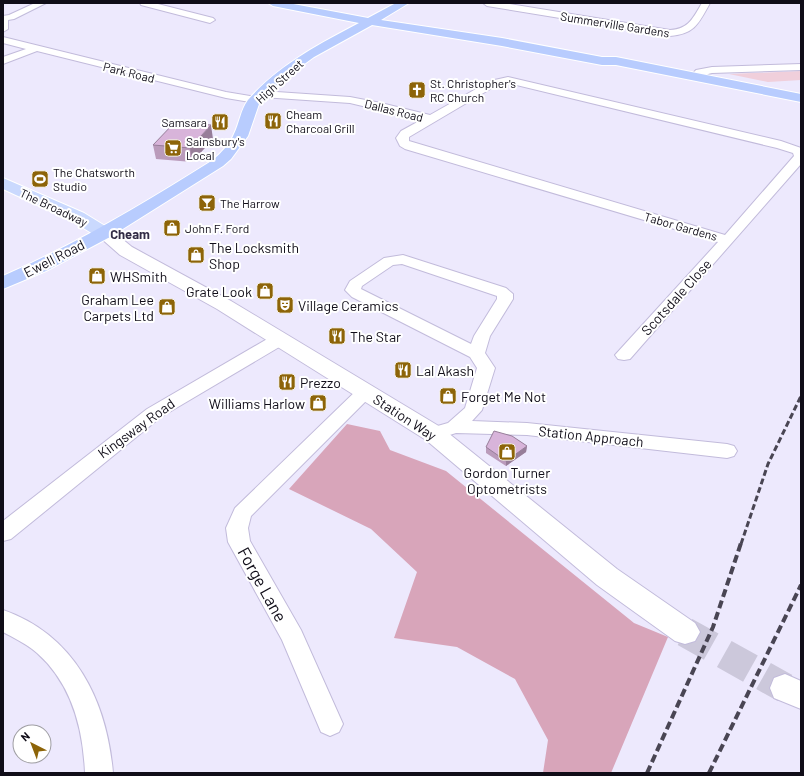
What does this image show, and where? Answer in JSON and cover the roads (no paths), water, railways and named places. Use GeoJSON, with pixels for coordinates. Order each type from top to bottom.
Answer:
{"type":"FeatureCollection","features":[{"type":"Feature","properties":{"kind":"highway"},"geometry":{"type":"LineString","coordinates":[[273,3],[502,42],[602,61],[616,61],[801,98]]}},
{"type":"Feature","properties":{"kind":"highway"},"geometry":{"type":"LineString","coordinates":[[305,3],[374,20]]}},
{"type":"Feature","properties":{"kind":"highway","name":"High Street"},"geometry":{"type":"LineString","coordinates":[[104,233],[184,186],[226,156],[241,136],[253,103],[288,70],[310,54],[404,3]]}},
{"type":"Feature","properties":{"kind":"highway","name":"Ewell Road"},"geometry":{"type":"LineString","coordinates":[[3,283],[39,267],[104,233]]}},
{"type":"Feature","properties":{"kind":"main road","name":"The Broadway"},"geometry":{"type":"LineString","coordinates":[[3,183],[78,217],[104,233]]}},
{"type":"Feature","properties":{"kind":"street"},"geometry":{"type":"LineString","coordinates":[[3,29],[4,17],[11,17],[42,3]]}},
{"type":"Feature","properties":{"kind":"street"},"geometry":{"type":"LineString","coordinates":[[144,3],[210,20]]}},
{"type":"Feature","properties":{"kind":"street","name":"Summerville Gardens"},"geometry":{"type":"LineString","coordinates":[[487,3],[670,33],[689,29],[706,3]]}},
{"type":"Feature","properties":{"kind":"street","name":"Park Road"},"geometry":{"type":"LineString","coordinates":[[3,40],[226,95],[259,97]]}},
{"type":"Feature","properties":{"kind":"street"},"geometry":{"type":"LineString","coordinates":[[3,61],[36,48]]}},
{"type":"Feature","properties":{"kind":"street"},"geometry":{"type":"LineString","coordinates":[[695,77],[700,72],[712,70],[801,68]]}},
{"type":"Feature","properties":{"kind":"street","name":"Tabor Gardens"},"geometry":{"type":"LineString","coordinates":[[508,80],[781,144],[798,152],[800,156],[798,160],[728,240],[417,148],[404,143],[402,138],[405,134],[494,83],[508,80]]}},
{"type":"Feature","properties":{"kind":"street","name":"Dallas Road"},"geometry":{"type":"LineString","coordinates":[[259,97],[303,96],[350,100],[431,119]]}},
{"type":"Feature","properties":{"kind":"street","name":"Station Way"},"geometry":{"type":"LineString","coordinates":[[104,233],[126,251],[224,305],[434,434],[607,577],[685,632]]}},
{"type":"Feature","properties":{"kind":"street","name":"Scotsdale Close"},"geometry":{"type":"LineString","coordinates":[[624,355],[728,240]]}},
{"type":"Feature","properties":{"kind":"street"},"geometry":{"type":"LineString","coordinates":[[434,434],[455,427],[472,410],[486,368],[476,353],[358,294],[353,290],[355,284],[389,261],[403,259],[500,291],[505,294],[505,299],[482,336],[476,353]]}},
{"type":"Feature","properties":{"kind":"street","name":"Kingsway Road"},"geometry":{"type":"LineString","coordinates":[[3,533],[154,413],[280,339]]}},
{"type":"Feature","properties":{"kind":"street","name":"Forge Lane"},"geometry":{"type":"LineString","coordinates":[[330,724],[293,637],[239,542],[237,528],[242,513],[366,391]]}},
{"type":"Feature","properties":{"kind":"street","name":"Station Approach"},"geometry":{"type":"LineString","coordinates":[[455,427],[528,429],[727,451]]}},
{"type":"Feature","properties":{"kind":"street"},"geometry":{"type":"LineString","coordinates":[[3,620],[43,644],[64,666],[79,690],[91,718],[99,754],[99,773]]}},
{"type":"Feature","properties":{"kind":"tunnel"},"geometry":{"type":"LineString","coordinates":[[685,632],[785,688]]}},
{"type":"Feature","properties":{"kind":"railway"},"geometry":{"type":"LineString","coordinates":[[741,544],[768,464],[801,396]]}},
{"type":"Feature","properties":{"kind":"railway"},"geometry":{"type":"LineString","coordinates":[[647,773],[713,627],[741,543]]}},
{"type":"Feature","properties":{"kind":"railway"},"geometry":{"type":"LineString","coordinates":[[709,773],[801,585]]}},
{"type":"Feature","properties":{"kind":"place","name":"St. Christopher's RC Church"},"geometry":{"type":"Point","coordinates":[417,90]}},
{"type":"Feature","properties":{"kind":"place","name":"Cheam Charcoal Grill"},"geometry":{"type":"Point","coordinates":[273,121]}},
{"type":"Feature","properties":{"kind":"place","name":"Samsara"},"geometry":{"type":"Point","coordinates":[220,122]}},
{"type":"Feature","properties":{"kind":"place","name":"Sainsbury's Local"},"geometry":{"type":"Point","coordinates":[173,148]}},
{"type":"Feature","properties":{"kind":"place","name":"The Chatsworth Studio"},"geometry":{"type":"Point","coordinates":[40,179]}},
{"type":"Feature","properties":{"kind":"place","name":"The Harrow"},"geometry":{"type":"Point","coordinates":[207,203]}},
{"type":"Feature","properties":{"kind":"place","name":"John F. Ford"},"geometry":{"type":"Point","coordinates":[172,228]}},
{"type":"Feature","properties":{"kind":"place","name":"The Locksmith Shop"},"geometry":{"type":"Point","coordinates":[196,255]}},
{"type":"Feature","properties":{"kind":"place","name":"WHSmith"},"geometry":{"type":"Point","coordinates":[97,276]}},
{"type":"Feature","properties":{"kind":"place","name":"Grate Look"},"geometry":{"type":"Point","coordinates":[265,291]}},
{"type":"Feature","properties":{"kind":"place","name":"Village Ceramics"},"geometry":{"type":"Point","coordinates":[285,305]}},
{"type":"Feature","properties":{"kind":"place","name":"Graham Lee Carpets Ltd"},"geometry":{"type":"Point","coordinates":[167,307]}},
{"type":"Feature","properties":{"kind":"place","name":"The Star"},"geometry":{"type":"Point","coordinates":[337,336]}},
{"type":"Feature","properties":{"kind":"place","name":"Lal Akash"},"geometry":{"type":"Point","coordinates":[403,370]}},
{"type":"Feature","properties":{"kind":"place","name":"Prezzo"},"geometry":{"type":"Point","coordinates":[287,382]}},
{"type":"Feature","properties":{"kind":"place","name":"Forget Me Not"},"geometry":{"type":"Point","coordinates":[448,396]}},
{"type":"Feature","properties":{"kind":"place","name":"Williams Harlow"},"geometry":{"type":"Point","coordinates":[318,403]}},
{"type":"Feature","properties":{"kind":"place","name":"Gordon Turner Optometrists"},"geometry":{"type":"Point","coordinates":[507,452]}},
{"type":"Feature","properties":{"kind":"district","name":"Cheam"},"geometry":{"type":"Point","coordinates":[130,234]}}]}
